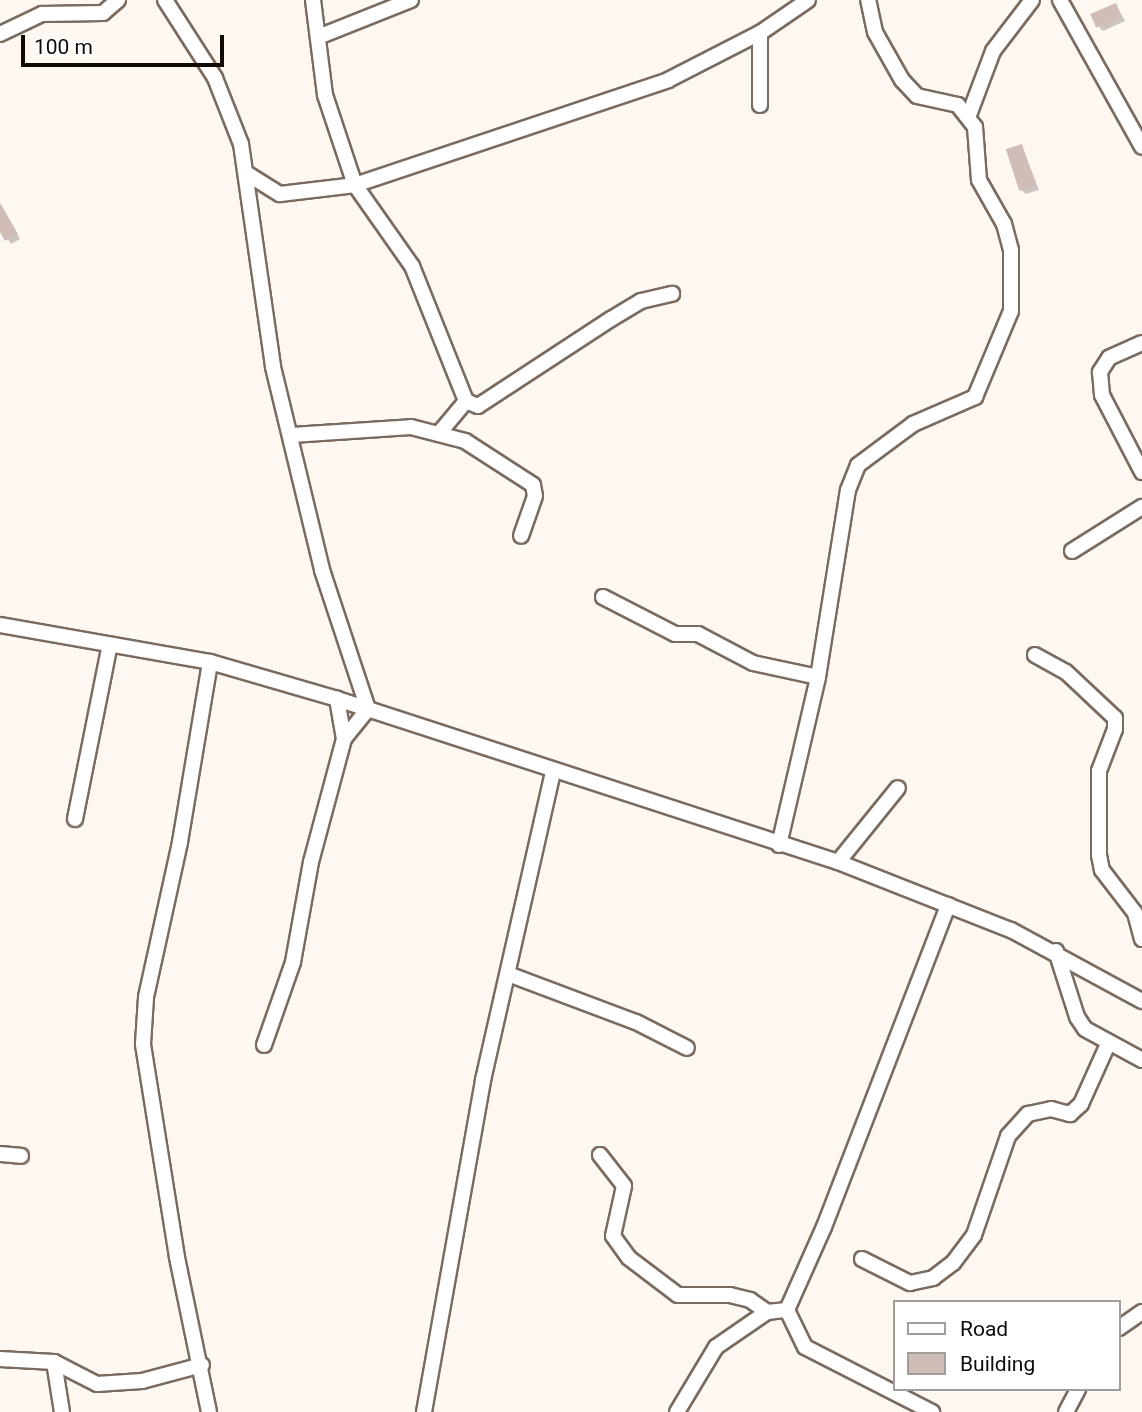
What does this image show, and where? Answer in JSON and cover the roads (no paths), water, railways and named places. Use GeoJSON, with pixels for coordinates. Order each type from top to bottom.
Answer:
{"type":"FeatureCollection","features":[{"type":"Feature","properties":{"kind":"street"},"geometry":{"type":"LineString","coordinates":[[0,34],[41,14],[103,13],[118,0]]}},
{"type":"Feature","properties":{"kind":"street"},"geometry":{"type":"LineString","coordinates":[[165,0],[215,78],[241,144],[273,367],[292,435],[322,569],[368,709]]}},
{"type":"Feature","properties":{"kind":"street"},"geometry":{"type":"LineString","coordinates":[[313,0],[325,95],[355,185],[412,266],[467,401],[478,406],[611,318],[641,301],[672,294]]}},
{"type":"Feature","properties":{"kind":"street"},"geometry":{"type":"LineString","coordinates":[[318,37],[411,0]]}},
{"type":"Feature","properties":{"kind":"street"},"geometry":{"type":"LineString","coordinates":[[246,173],[280,194],[355,185],[668,80],[760,33],[808,0]]}},
{"type":"Feature","properties":{"kind":"street"},"geometry":{"type":"LineString","coordinates":[[779,845],[818,677],[848,490],[858,465],[913,424],[975,397],[1011,311],[1011,250],[1004,224],[979,180],[975,127],[969,115],[958,105],[917,96],[902,80],[875,32],[868,0]]}},
{"type":"Feature","properties":{"kind":"street"},"geometry":{"type":"LineString","coordinates":[[969,115],[993,51],[1032,0]]}},
{"type":"Feature","properties":{"kind":"street"},"geometry":{"type":"LineString","coordinates":[[1060,0],[1142,147]]}},
{"type":"Feature","properties":{"kind":"street"},"geometry":{"type":"LineString","coordinates":[[760,33],[761,105]]}},
{"type":"Feature","properties":{"kind":"street"},"geometry":{"type":"LineString","coordinates":[[1142,343],[1109,358],[1100,372],[1102,396],[1142,472]]}},
{"type":"Feature","properties":{"kind":"street"},"geometry":{"type":"LineString","coordinates":[[441,431],[467,401]]}},
{"type":"Feature","properties":{"kind":"street"},"geometry":{"type":"LineString","coordinates":[[292,435],[376,428],[441,431],[464,441],[533,485],[536,496],[520,536]]}},
{"type":"Feature","properties":{"kind":"street"},"geometry":{"type":"LineString","coordinates":[[1072,551],[1142,507]]}},
{"type":"Feature","properties":{"kind":"street"},"geometry":{"type":"LineString","coordinates":[[603,597],[675,635],[698,635],[753,663],[818,677]]}},
{"type":"Feature","properties":{"kind":"street"},"geometry":{"type":"LineString","coordinates":[[0,625],[210,662],[368,709],[553,773],[838,862],[1056,951],[1140,995]]}},
{"type":"Feature","properties":{"kind":"street"},"geometry":{"type":"LineString","coordinates":[[75,819],[110,644]]}},
{"type":"Feature","properties":{"kind":"street"},"geometry":{"type":"LineString","coordinates":[[1035,655],[1066,672],[1115,718],[1115,729],[1099,771],[1099,855],[1102,870],[1135,913],[1142,939]]}},
{"type":"Feature","properties":{"kind":"street"},"geometry":{"type":"LineString","coordinates":[[209,1412],[202,1365],[177,1257],[143,1044],[146,997],[180,842],[210,662]]}},
{"type":"Feature","properties":{"kind":"street"},"geometry":{"type":"LineString","coordinates":[[337,699],[344,739]]}},
{"type":"Feature","properties":{"kind":"street"},"geometry":{"type":"LineString","coordinates":[[264,1045],[293,962],[311,862],[344,739],[368,709]]}},
{"type":"Feature","properties":{"kind":"street"},"geometry":{"type":"LineString","coordinates":[[425,1412],[483,1080],[553,773]]}},
{"type":"Feature","properties":{"kind":"street"},"geometry":{"type":"LineString","coordinates":[[838,862],[898,788]]}},
{"type":"Feature","properties":{"kind":"street"},"geometry":{"type":"LineString","coordinates":[[932,1412],[805,1347],[787,1310],[824,1227],[948,905]]}},
{"type":"Feature","properties":{"kind":"street"},"geometry":{"type":"LineString","coordinates":[[1056,951],[1077,1017],[1108,1044],[1142,1060]]}},
{"type":"Feature","properties":{"kind":"street"},"geometry":{"type":"LineString","coordinates":[[508,974],[636,1022],[687,1048]]}},
{"type":"Feature","properties":{"kind":"street"},"geometry":{"type":"LineString","coordinates":[[862,1259],[910,1283],[933,1278],[953,1263],[974,1236],[1008,1136],[1028,1114],[1051,1109],[1070,1114],[1081,1104],[1108,1044]]}},
{"type":"Feature","properties":{"kind":"street"},"geometry":{"type":"LineString","coordinates":[[0,1154],[22,1156]]}},
{"type":"Feature","properties":{"kind":"street"},"geometry":{"type":"LineString","coordinates":[[600,1155],[624,1186],[613,1236],[629,1258],[678,1295],[730,1295],[750,1300],[766,1312]]}},
{"type":"Feature","properties":{"kind":"street"},"geometry":{"type":"LineString","coordinates":[[677,1412],[716,1347],[766,1312],[787,1310]]}},
{"type":"Feature","properties":{"kind":"street"},"geometry":{"type":"LineString","coordinates":[[1121,1327],[1142,1312]]}},
{"type":"Feature","properties":{"kind":"street"},"geometry":{"type":"LineString","coordinates":[[0,1359],[54,1362],[97,1384],[142,1381],[202,1365]]}},
{"type":"Feature","properties":{"kind":"street"},"geometry":{"type":"LineString","coordinates":[[54,1362],[62,1412]]}},
{"type":"Feature","properties":{"kind":"street"},"geometry":{"type":"LineString","coordinates":[[1066,1412],[1077,1391]]}}]}
